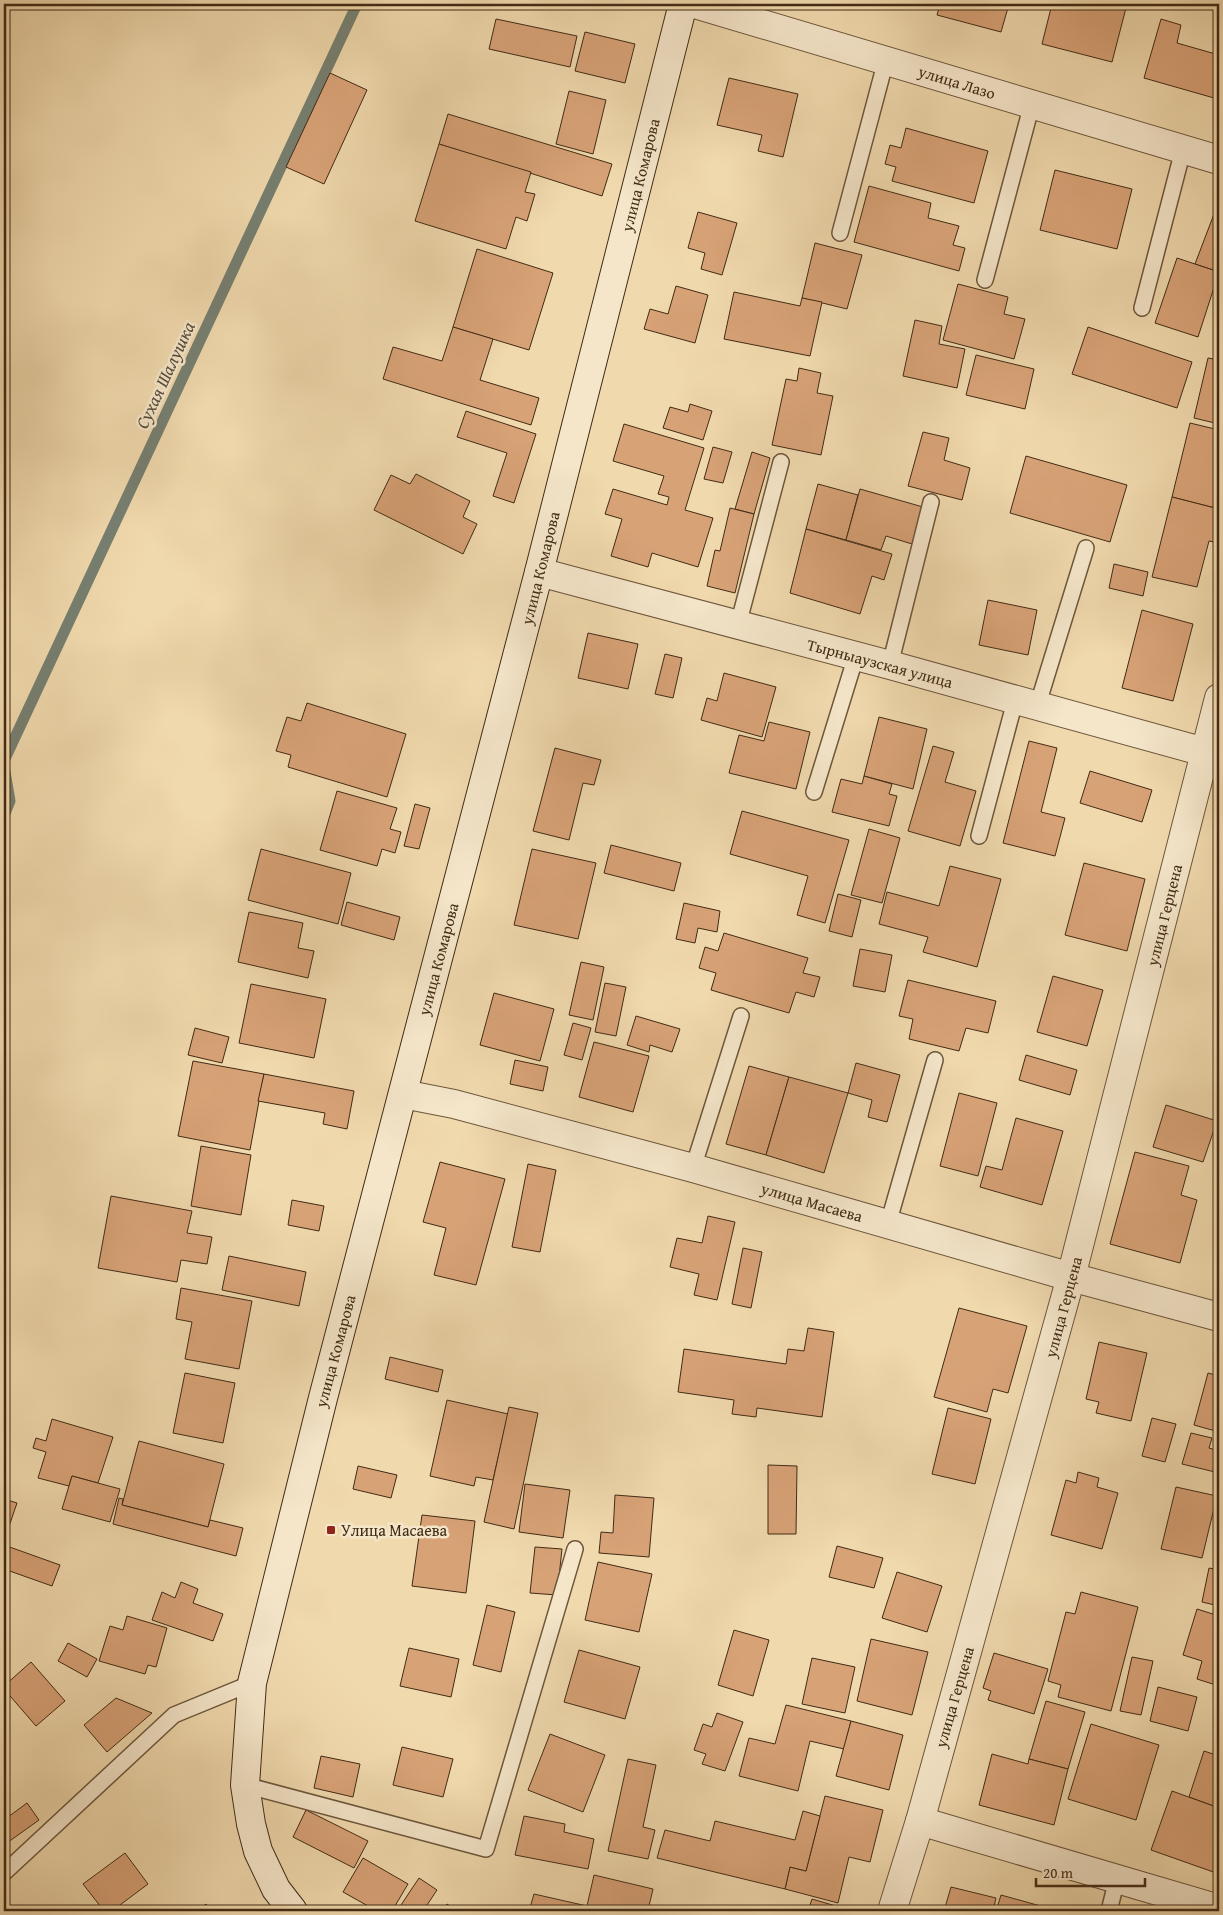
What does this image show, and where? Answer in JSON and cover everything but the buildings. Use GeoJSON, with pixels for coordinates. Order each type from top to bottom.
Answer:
{"type":"FeatureCollection","features":[{"type":"Feature","properties":{"kind":"street","name":"улица Комарова"},"geometry":{"type":"LineString","coordinates":[[293,1911],[276,1888],[258,1851],[250,1824],[245,1785],[252,1683],[323,1398],[539,572],[683,4]]}},
{"type":"Feature","properties":{"kind":"street","name":"улица Лазо"},"geometry":{"type":"LineString","coordinates":[[695,4],[1219,160]]}},
{"type":"Feature","properties":{"kind":"street","name":"Тырныаузская улица"},"geometry":{"type":"LineString","coordinates":[[539,572],[890,665],[1212,754]]}},
{"type":"Feature","properties":{"kind":"street","name":"улица Герцена"},"geometry":{"type":"LineString","coordinates":[[892,1911],[920,1821],[1071,1277],[1212,754],[1219,698]]}},
{"type":"Feature","properties":{"kind":"street","name":"улица Масаева"},"geometry":{"type":"LineString","coordinates":[[403,1094],[454,1104],[693,1168],[1071,1277],[1219,1317]]}},
{"type":"Feature","properties":{"kind":"street"},"geometry":{"type":"LineString","coordinates":[[920,1821],[1219,1909]]}},
{"type":"Feature","properties":{"kind":"lane"},"geometry":{"type":"LineString","coordinates":[[840,233],[886,60]]}},
{"type":"Feature","properties":{"kind":"lane"},"geometry":{"type":"LineString","coordinates":[[986,280],[1032,104]]}},
{"type":"Feature","properties":{"kind":"lane"},"geometry":{"type":"LineString","coordinates":[[1142,308],[1183,150]]}},
{"type":"Feature","properties":{"kind":"lane"},"geometry":{"type":"LineString","coordinates":[[738,625],[781,462]]}},
{"type":"Feature","properties":{"kind":"lane"},"geometry":{"type":"LineString","coordinates":[[890,665],[931,502]]}},
{"type":"Feature","properties":{"kind":"lane"},"geometry":{"type":"LineString","coordinates":[[979,836],[1026,704],[1086,548]]}},
{"type":"Feature","properties":{"kind":"lane"},"geometry":{"type":"LineString","coordinates":[[814,792],[856,656]]}},
{"type":"Feature","properties":{"kind":"lane"},"geometry":{"type":"LineString","coordinates":[[693,1168],[741,1016]]}},
{"type":"Feature","properties":{"kind":"lane"},"geometry":{"type":"LineString","coordinates":[[888,1224],[935,1060]]}},
{"type":"Feature","properties":{"kind":"lane"},"geometry":{"type":"LineString","coordinates":[[245,1785],[486,1849],[575,1549]]}},
{"type":"Feature","properties":{"kind":"lane"},"geometry":{"type":"LineString","coordinates":[[4,1873],[174,1715],[252,1683]]}},
{"type":"Feature","properties":{"kind":"lane"},"geometry":{"type":"LineString","coordinates":[[1109,1911],[1117,1879]]}},
{"type":"Feature","properties":{"kind":"waterway","name":"Сухая Шалушка"},"geometry":{"type":"LineString","coordinates":[[4,761],[357,4]]}},
{"type":"Feature","properties":{"kind":"waterway","name":"Сухая Шалушка"},"geometry":{"type":"LineString","coordinates":[[4,766],[10,801],[4,816]]}},
{"type":"Feature","properties":{"kind":"place","name":"Улица Масаева"},"geometry":{"type":"Point","coordinates":[331,1530]}}]}
